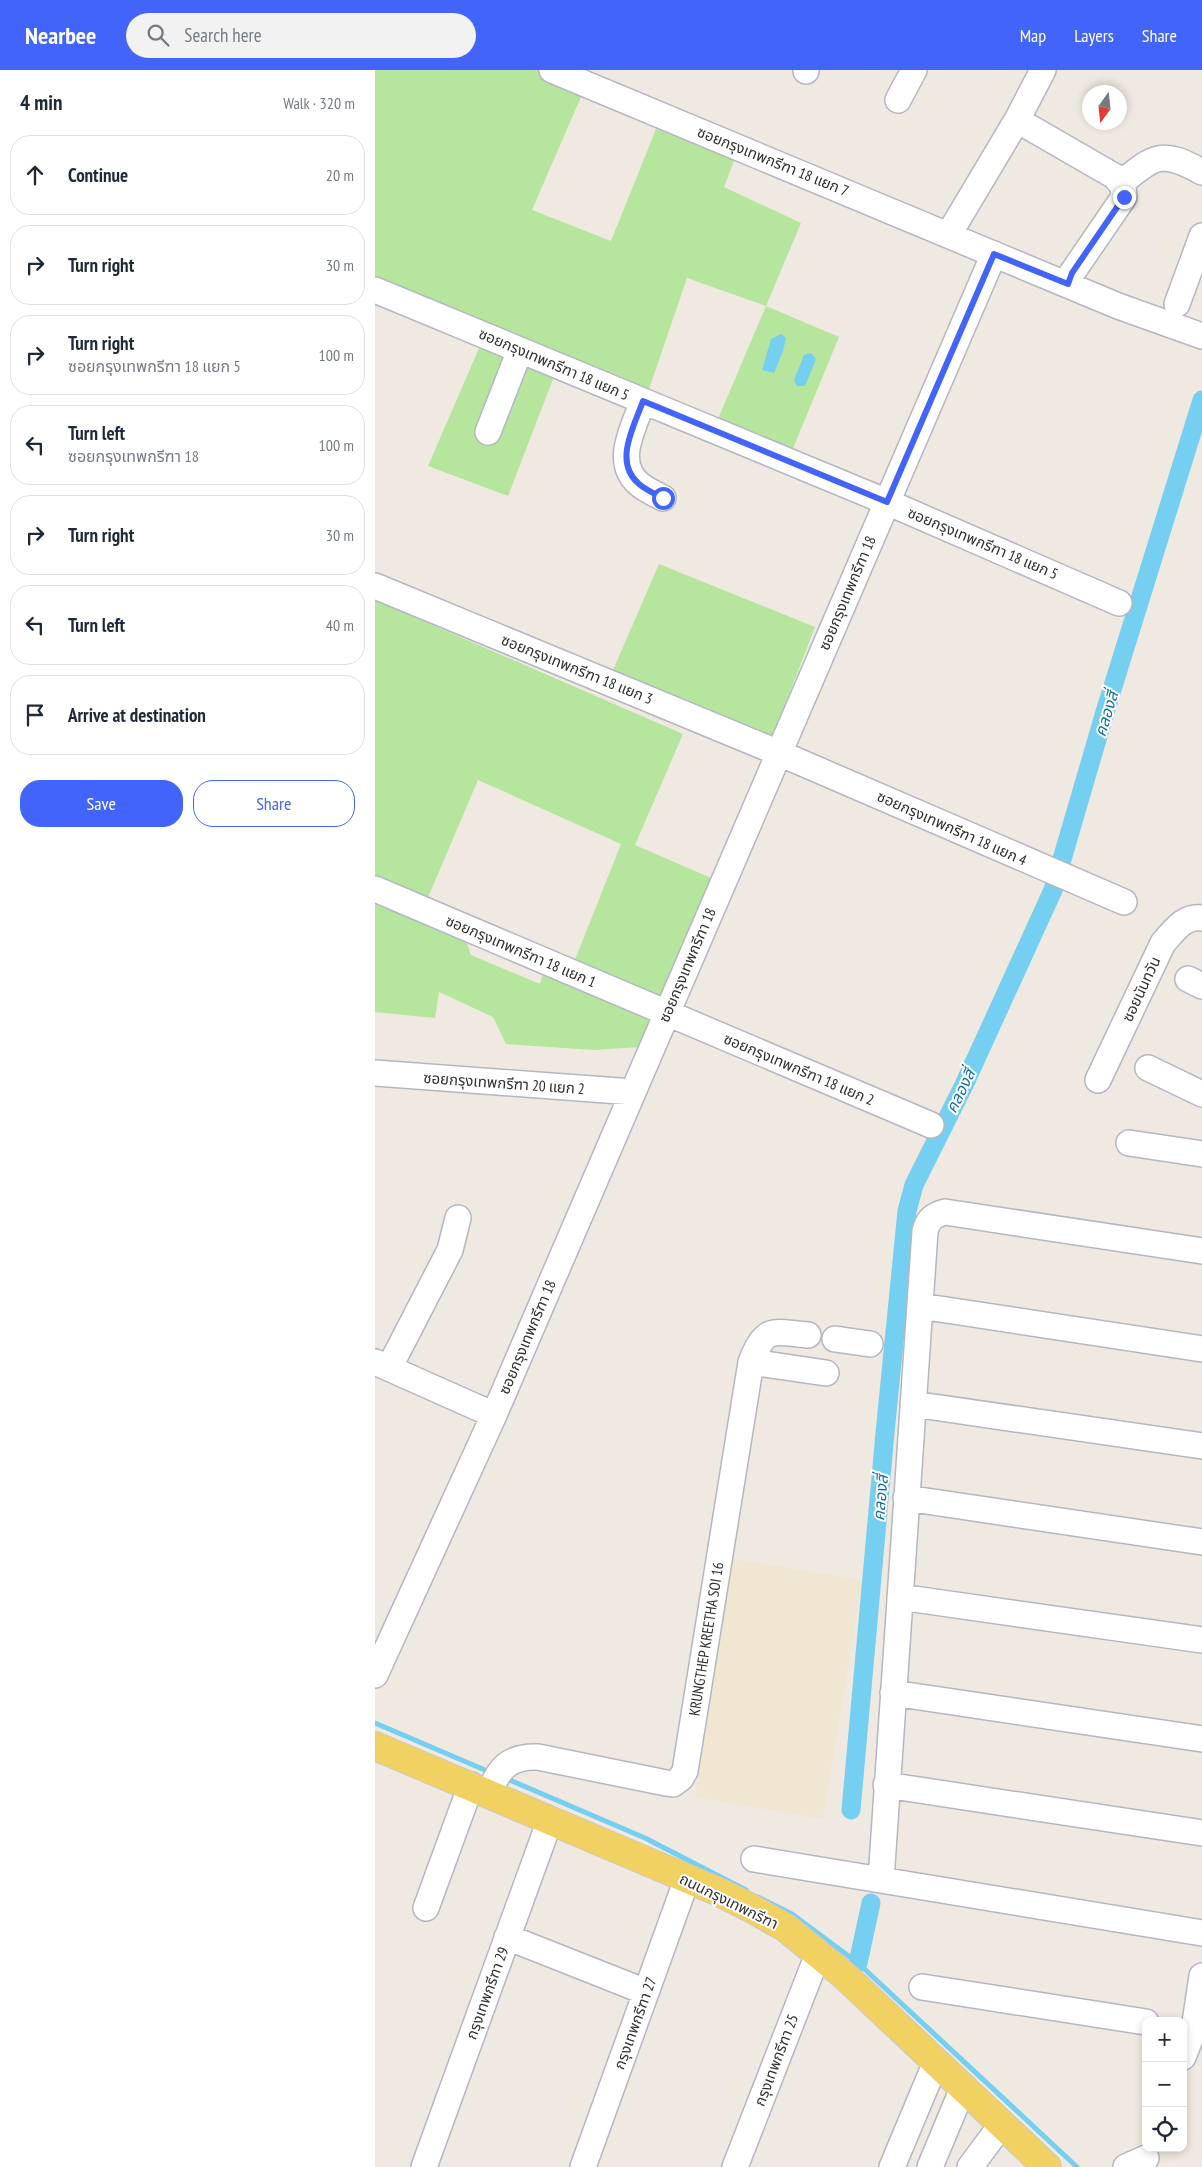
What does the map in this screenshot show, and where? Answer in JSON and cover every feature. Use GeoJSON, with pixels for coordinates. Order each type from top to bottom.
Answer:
{"type":"FeatureCollection","features":[{"type":"Feature","properties":{"kind":"main road","name":"ถนนกรุงเทพกรีฑา"},"geometry":{"type":"LineString","coordinates":[[375,1746],[489,1782],[550,1820],[751,1908],[785,1928],[846,1977],[1047,2167]]}},
{"type":"Feature","properties":{"kind":"street","name":"ซอยกรุงเทพกรีฑา 18 แยก 7"},"geometry":{"type":"LineString","coordinates":[[552,70],[1118,306],[1201,336]]}},
{"type":"Feature","properties":{"kind":"street"},"geometry":{"type":"LineString","coordinates":[[898,100],[913,70]]}},
{"type":"Feature","properties":{"kind":"street"},"geometry":{"type":"LineString","coordinates":[[949,234],[1017,120],[1043,70]]}},
{"type":"Feature","properties":{"kind":"street"},"geometry":{"type":"LineString","coordinates":[[1017,120],[1114,176],[1121,183],[1125,192],[1124,197],[1072,273],[1068,284]]}},
{"type":"Feature","properties":{"kind":"street"},"geometry":{"type":"LineString","coordinates":[[1121,183],[1149,162],[1160,158],[1173,158],[1202,172]]}},
{"type":"Feature","properties":{"kind":"street"},"geometry":{"type":"LineString","coordinates":[[1177,304],[1202,236]]}},
{"type":"Feature","properties":{"kind":"street","name":"ซอยกรุงเทพกรีฑา 18"},"geometry":{"type":"LineString","coordinates":[[375,1675],[494,1415],[994,254]]}},
{"type":"Feature","properties":{"kind":"street","name":"ซอยกรุงเทพกรีฑา 18 แยก 5"},"geometry":{"type":"LineString","coordinates":[[375,290],[887,502],[1119,603]]}},
{"type":"Feature","properties":{"kind":"street"},"geometry":{"type":"LineString","coordinates":[[488,432],[520,350]]}},
{"type":"Feature","properties":{"kind":"street"},"geometry":{"type":"LineString","coordinates":[[643,401],[625,453],[625,463],[628,471],[639,484],[663,498]]}},
{"type":"Feature","properties":{"kind":"street","name":"ซอยกรุงเทพกรีฑา 18 แยก 3"},"geometry":{"type":"LineString","coordinates":[[375,586],[779,752]]}},
{"type":"Feature","properties":{"kind":"street","name":"ซอยกรุงเทพกรีฑา 18 แยก 4"},"geometry":{"type":"LineString","coordinates":[[779,752],[1081,885],[1124,902]]}},
{"type":"Feature","properties":{"kind":"street","name":"ซอยกรุงเทพกรีฑา 18 แยก 1"},"geometry":{"type":"LineString","coordinates":[[375,889],[667,1012]]}},
{"type":"Feature","properties":{"kind":"street","name":"ซอยนันทวัน"},"geometry":{"type":"LineString","coordinates":[[1098,1080],[1163,943],[1180,924],[1195,917],[1202,918]]}},
{"type":"Feature","properties":{"kind":"street","name":"ซอยกรุงเทพกรีฑา 18 แยก 2"},"geometry":{"type":"LineString","coordinates":[[667,1012],[931,1125]]}},
{"type":"Feature","properties":{"kind":"street"},"geometry":{"type":"LineString","coordinates":[[1148,1068],[1202,1094]]}},
{"type":"Feature","properties":{"kind":"street","name":"ซอยกรุงเทพกรีฑา 20 แยก 2"},"geometry":{"type":"LineString","coordinates":[[375,1073],[633,1092]]}},
{"type":"Feature","properties":{"kind":"street"},"geometry":{"type":"LineString","coordinates":[[1129,1143],[1202,1154]]}},
{"type":"Feature","properties":{"kind":"street"},"geometry":{"type":"LineString","coordinates":[[881,1880],[925,1231],[928,1221],[935,1215],[945,1212],[1202,1251]]}},
{"type":"Feature","properties":{"kind":"street"},"geometry":{"type":"LineString","coordinates":[[458,1218],[450,1250],[382,1365],[494,1415]]}},
{"type":"Feature","properties":{"kind":"street"},"geometry":{"type":"LineString","coordinates":[[920,1306],[1202,1349]]}},
{"type":"Feature","properties":{"kind":"street"},"geometry":{"type":"LineString","coordinates":[[808,1334],[777,1332],[766,1336],[760,1341],[751,1362],[826,1373]]}},
{"type":"Feature","properties":{"kind":"street"},"geometry":{"type":"LineString","coordinates":[[835,1339],[870,1344]]}},
{"type":"Feature","properties":{"kind":"street","name":"KRUNGTHEP KREETHA SOI 16"},"geometry":{"type":"LineString","coordinates":[[489,1782],[511,1761],[523,1757],[537,1758],[665,1783],[673,1784],[681,1778],[685,1771],[751,1362]]}},
{"type":"Feature","properties":{"kind":"street"},"geometry":{"type":"LineString","coordinates":[[913,1404],[1202,1446]]}},
{"type":"Feature","properties":{"kind":"street"},"geometry":{"type":"LineString","coordinates":[[907,1498],[1202,1542]]}},
{"type":"Feature","properties":{"kind":"street"},"geometry":{"type":"LineString","coordinates":[[900,1597],[1202,1640]]}},
{"type":"Feature","properties":{"kind":"street"},"geometry":{"type":"LineString","coordinates":[[893,1693],[1202,1740]]}},
{"type":"Feature","properties":{"kind":"street"},"geometry":{"type":"LineString","coordinates":[[426,1908],[489,1782]]}},
{"type":"Feature","properties":{"kind":"street"},"geometry":{"type":"LineString","coordinates":[[886,1785],[1202,1833]]}},
{"type":"Feature","properties":{"kind":"street","name":"กรุงเทพกรีฑา 29"},"geometry":{"type":"LineString","coordinates":[[424,2167],[550,1820]]}},
{"type":"Feature","properties":{"kind":"street"},"geometry":{"type":"LineString","coordinates":[[754,1859],[1202,1934]]}},
{"type":"Feature","properties":{"kind":"street","name":"กรุงเทพกรีฑา 27"},"geometry":{"type":"LineString","coordinates":[[583,2167],[687,1879]]}},
{"type":"Feature","properties":{"kind":"street"},"geometry":{"type":"LineString","coordinates":[[507,1937],[646,1992]]}},
{"type":"Feature","properties":{"kind":"street","name":"กรุงเทพกรีฑา 25"},"geometry":{"type":"LineString","coordinates":[[735,2167],[817,1954]]}},
{"type":"Feature","properties":{"kind":"street"},"geometry":{"type":"LineString","coordinates":[[1187,2050],[1190,2044],[1189,2028],[1202,1976]]}},
{"type":"Feature","properties":{"kind":"street"},"geometry":{"type":"LineString","coordinates":[[922,1987],[1142,2021]]}},
{"type":"Feature","properties":{"kind":"street"},"geometry":{"type":"LineString","coordinates":[[892,2167],[936,2062]]}},
{"type":"Feature","properties":{"kind":"street"},"geometry":{"type":"LineString","coordinates":[[930,2167],[963,2088]]}},
{"type":"Feature","properties":{"kind":"street"},"geometry":{"type":"LineString","coordinates":[[940,2144],[970,2167],[1002,2124]]}},
{"type":"Feature","properties":{"kind":"shaded area"},"geometry":{"type":"Polygon","coordinates":[[[733,1559],[862,1580],[823,1819],[695,1797],[733,1559]]]}},
{"type":"Feature","properties":{"kind":"green space"},"geometry":{"type":"Polygon","coordinates":[[[375,70],[538,70],[584,90],[532,210],[611,241],[660,119],[737,153],[724,187],[801,223],[766,306],[687,278],[647,395],[375,285],[375,70]]]}},
{"type":"Feature","properties":{"kind":"green space"},"geometry":{"type":"Polygon","coordinates":[[[766,306],[839,337],[789,458],[715,426],[766,306]]]}},
{"type":"Feature","properties":{"kind":"green space"},"geometry":{"type":"Polygon","coordinates":[[[480,346],[555,374],[508,496],[428,466],[480,346]]]}},
{"type":"Feature","properties":{"kind":"green space"},"geometry":{"type":"Polygon","coordinates":[[[659,564],[815,627],[771,741],[610,677],[659,564]]]}},
{"type":"Feature","properties":{"kind":"green space"},"geometry":{"type":"Polygon","coordinates":[[[375,600],[683,734],[635,845],[711,878],[661,1002],[574,962],[621,844],[478,780],[426,902],[375,882],[375,600]]]}},
{"type":"Feature","properties":{"kind":"green space"},"geometry":{"type":"Polygon","coordinates":[[[375,895],[463,932],[471,955],[540,984],[545,967],[656,1014],[639,1047],[594,1050],[506,1044],[493,1017],[439,992],[435,1018],[375,1012],[375,895]]]}},
{"type":"Feature","properties":{"kind":"water"},"geometry":{"type":"Polygon","coordinates":[[[781,334],[786,338],[774,373],[762,370],[771,339],[781,334]]]}},
{"type":"Feature","properties":{"kind":"water"},"geometry":{"type":"Polygon","coordinates":[[[811,353],[816,359],[805,386],[797,386],[794,380],[804,355],[811,353]]]}},
{"type":"Feature","properties":{"kind":"waterway","name":"คลองสี่"},"geometry":{"type":"LineString","coordinates":[[851,1810],[907,1211],[914,1185],[964,1085],[1053,890],[1105,712],[1202,400]]}},
{"type":"Feature","properties":{"kind":"waterway"},"geometry":{"type":"LineString","coordinates":[[375,1723],[492,1773]]}},
{"type":"Feature","properties":{"kind":"waterway"},"geometry":{"type":"LineString","coordinates":[[505,1778],[645,1838],[746,1890]]}},
{"type":"Feature","properties":{"kind":"waterway"},"geometry":{"type":"LineString","coordinates":[[758,1897],[792,1914],[858,1963],[1077,2167]]}},
{"type":"Feature","properties":{"kind":"waterway","name":"คลองสี่"},"geometry":{"type":"LineString","coordinates":[[858,1963],[871,1903]]}},
{"type":"Feature","properties":{"kind":"route"},"geometry":{"type":"LineString","coordinates":[[663,498],[639,484],[628,471],[625,463],[625,453],[643,401],[887,502],[994,254],[1068,284],[1072,273],[1124,197]]}}]}
